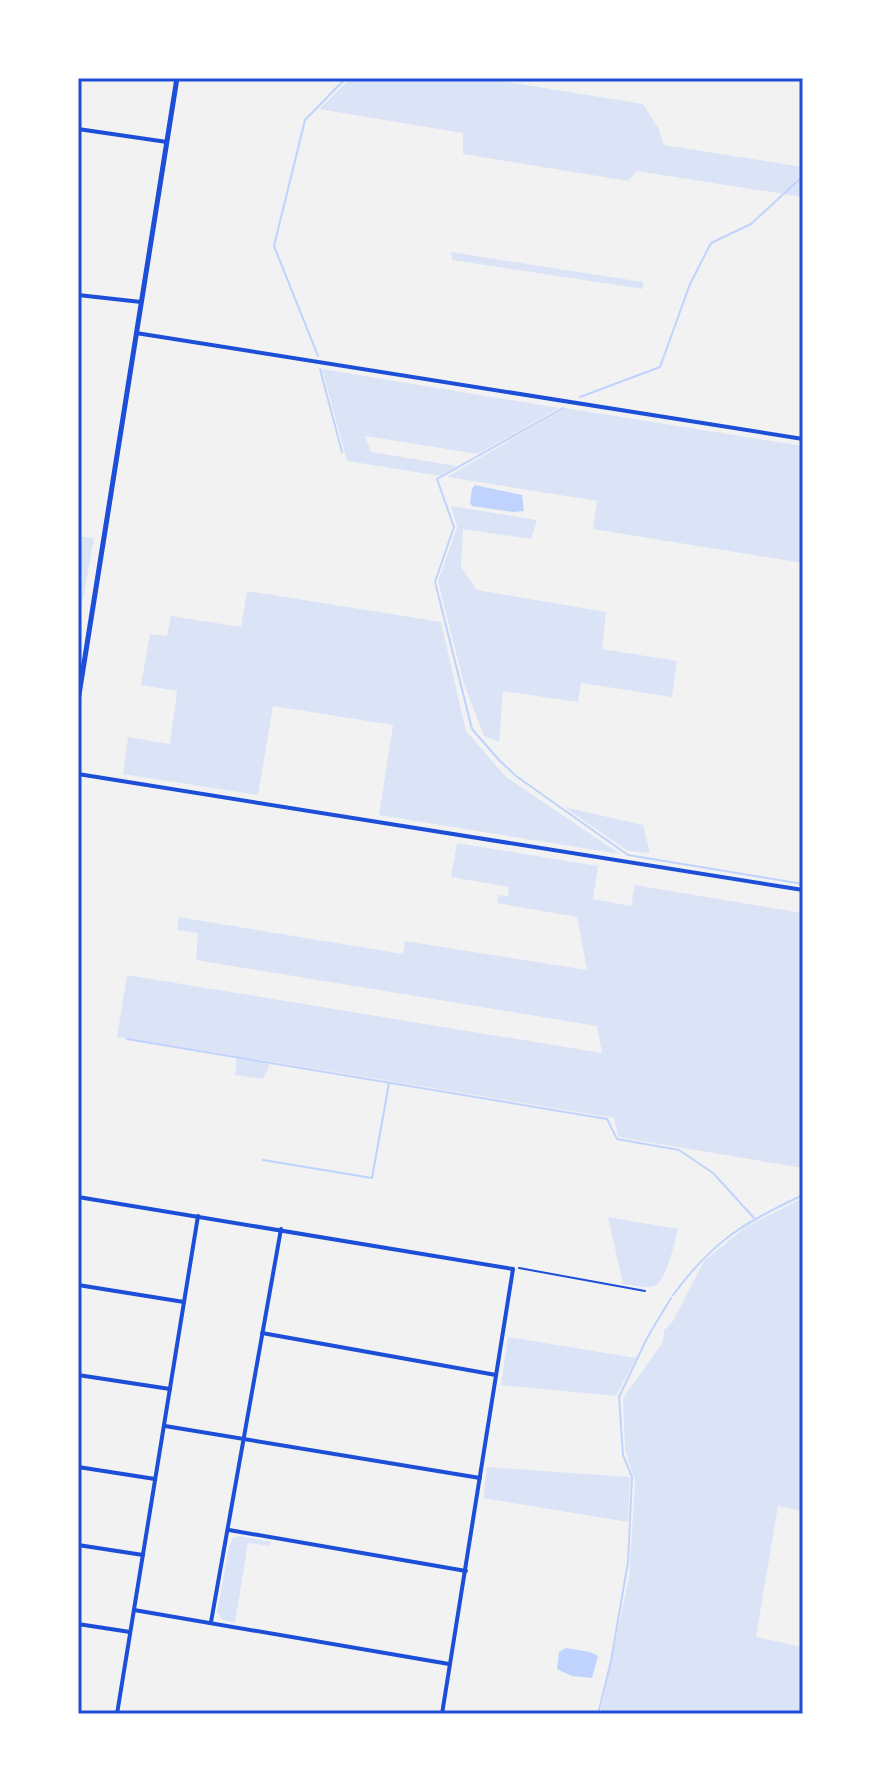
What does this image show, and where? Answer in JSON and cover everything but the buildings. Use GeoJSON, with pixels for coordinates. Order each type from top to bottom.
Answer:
{"type":"FeatureCollection","features":[{"type":"Feature","properties":{"kind":"street"},"geometry":{"type":"LineString","coordinates":[[78,701],[177,78]]}},
{"type":"Feature","properties":{"kind":"street"},"geometry":{"type":"LineString","coordinates":[[78,129],[167,142]]}},
{"type":"Feature","properties":{"kind":"street"},"geometry":{"type":"LineString","coordinates":[[78,295],[141,302]]}},
{"type":"Feature","properties":{"kind":"street"},"geometry":{"type":"LineString","coordinates":[[136,333],[803,439]]}},
{"type":"Feature","properties":{"kind":"street"},"geometry":{"type":"LineString","coordinates":[[78,774],[803,890]]}},
{"type":"Feature","properties":{"kind":"street"},"geometry":{"type":"LineString","coordinates":[[78,1197],[513,1269],[442,1714]]}},
{"type":"Feature","properties":{"kind":"street"},"geometry":{"type":"LineString","coordinates":[[117,1714],[198,1216]]}},
{"type":"Feature","properties":{"kind":"street"},"geometry":{"type":"LineString","coordinates":[[211,1622],[281,1229]]}},
{"type":"Feature","properties":{"kind":"street"},"geometry":{"type":"LineString","coordinates":[[78,1285],[184,1302]]}},
{"type":"Feature","properties":{"kind":"street"},"geometry":{"type":"LineString","coordinates":[[262,1333],[496,1375]]}},
{"type":"Feature","properties":{"kind":"street"},"geometry":{"type":"LineString","coordinates":[[78,1375],[171,1389]]}},
{"type":"Feature","properties":{"kind":"street"},"geometry":{"type":"LineString","coordinates":[[165,1426],[480,1478]]}},
{"type":"Feature","properties":{"kind":"street"},"geometry":{"type":"LineString","coordinates":[[78,1467],[155,1479]]}},
{"type":"Feature","properties":{"kind":"street"},"geometry":{"type":"LineString","coordinates":[[229,1530],[466,1571]]}},
{"type":"Feature","properties":{"kind":"street"},"geometry":{"type":"LineString","coordinates":[[78,1545],[143,1555]]}},
{"type":"Feature","properties":{"kind":"street"},"geometry":{"type":"LineString","coordinates":[[134,1610],[449,1664]]}},
{"type":"Feature","properties":{"kind":"street"},"geometry":{"type":"LineString","coordinates":[[78,1624],[130,1632]]}},
{"type":"Feature","properties":{"kind":"path"},"geometry":{"type":"LineString","coordinates":[[513,1269],[645,1291]]}},
{"type":"Feature","properties":{"kind":"shaded area"},"geometry":{"type":"Polygon","coordinates":[[[351,78],[483,78],[643,104],[658,128],[664,145],[803,167],[803,197],[637,171],[628,181],[463,154],[463,133],[319,109],[351,78]]]}},
{"type":"Feature","properties":{"kind":"shaded area"},"geometry":{"type":"Polygon","coordinates":[[[451,252],[643,282],[643,289],[452,260],[451,252]]]}},
{"type":"Feature","properties":{"kind":"shaded area"},"geometry":{"type":"Polygon","coordinates":[[[322,369],[559,408],[478,454],[365,436],[371,452],[457,466],[440,476],[347,461],[322,369]]]}},
{"type":"Feature","properties":{"kind":"shaded area"},"geometry":{"type":"Polygon","coordinates":[[[565,408],[803,446],[803,563],[593,529],[597,501],[447,477],[565,408]]]}},
{"type":"Feature","properties":{"kind":"shaded area"},"geometry":{"type":"Polygon","coordinates":[[[451,506],[537,520],[531,539],[463,529],[461,567],[477,590],[606,612],[602,649],[677,661],[672,697],[581,683],[578,702],[503,691],[499,742],[484,736],[464,684],[438,581],[457,527],[451,506]]]}},
{"type":"Feature","properties":{"kind":"shaded area"},"geometry":{"type":"Polygon","coordinates":[[[78,536],[94,538],[81,610],[78,610],[78,536]]]}},
{"type":"Feature","properties":{"kind":"shaded area"},"geometry":{"type":"Polygon","coordinates":[[[247,591],[441,622],[466,731],[506,777],[620,854],[379,815],[393,725],[273,706],[258,795],[123,774],[128,737],[170,744],[177,691],[141,685],[150,634],[167,636],[171,616],[241,627],[247,591]]]}},
{"type":"Feature","properties":{"kind":"shaded area"},"geometry":{"type":"Polygon","coordinates":[[[564,807],[643,825],[650,853],[628,851],[564,807]]]}},
{"type":"Feature","properties":{"kind":"shaded area"},"geometry":{"type":"Polygon","coordinates":[[[457,843],[598,866],[593,899],[631,906],[635,885],[803,913],[803,1168],[618,1137],[614,1118],[250,1058],[270,1065],[263,1079],[235,1075],[237,1056],[117,1037],[127,975],[602,1053],[597,1026],[196,960],[198,933],[177,930],[179,917],[403,954],[405,941],[587,970],[577,917],[497,903],[498,895],[508,896],[509,887],[451,877],[457,843]]]}},
{"type":"Feature","properties":{"kind":"shaded area"},"geometry":{"type":"Polygon","coordinates":[[[803,1198],[803,1511],[778,1506],[756,1637],[803,1647],[803,1714],[600,1714],[629,1577],[635,1482],[625,1449],[623,1398],[663,1342],[664,1330],[673,1321],[704,1261],[746,1227],[803,1198]]]}},
{"type":"Feature","properties":{"kind":"shaded area"},"geometry":{"type":"Polygon","coordinates":[[[608,1217],[678,1229],[667,1267],[656,1285],[623,1284],[608,1217]]]}},
{"type":"Feature","properties":{"kind":"shaded area"},"geometry":{"type":"Polygon","coordinates":[[[508,1337],[636,1358],[616,1396],[501,1385],[508,1337]]]}},
{"type":"Feature","properties":{"kind":"shaded area"},"geometry":{"type":"Polygon","coordinates":[[[487,1467],[630,1477],[628,1522],[483,1498],[487,1467]]]}},
{"type":"Feature","properties":{"kind":"shaded area"},"geometry":{"type":"Polygon","coordinates":[[[239,1536],[271,1542],[270,1546],[248,1543],[235,1623],[223,1620],[217,1612],[229,1547],[233,1538],[239,1536]]]}},
{"type":"Feature","properties":{"kind":"water"},"geometry":{"type":"Polygon","coordinates":[[[475,485],[522,495],[524,511],[472,506],[472,489],[475,485]]]}},
{"type":"Feature","properties":{"kind":"water"},"geometry":{"type":"Polygon","coordinates":[[[566,1648],[598,1656],[592,1678],[572,1676],[557,1669],[559,1652],[566,1648]]]}},
{"type":"Feature","properties":{"kind":"waterway"},"geometry":{"type":"LineString","coordinates":[[318,356],[274,246],[305,120],[346,78]]}},
{"type":"Feature","properties":{"kind":"waterway"},"geometry":{"type":"LineString","coordinates":[[580,397],[660,367],[690,284],[711,243],[751,224],[803,176]]}},
{"type":"Feature","properties":{"kind":"waterway"},"geometry":{"type":"LineString","coordinates":[[320,369],[342,452]]}},
{"type":"Feature","properties":{"kind":"waterway"},"geometry":{"type":"LineString","coordinates":[[563,408],[437,479],[454,527],[435,582],[472,729],[516,776],[628,855],[803,884]]}},
{"type":"Feature","properties":{"kind":"waterway"},"geometry":{"type":"LineString","coordinates":[[127,1039],[607,1119],[617,1139],[679,1150],[713,1173],[754,1218]]}},
{"type":"Feature","properties":{"kind":"waterway"},"geometry":{"type":"LineString","coordinates":[[263,1160],[372,1178],[389,1083]]}},
{"type":"Feature","properties":{"kind":"waterway"},"geometry":{"type":"LineString","coordinates":[[673,1295],[730,1235],[803,1195]]}},
{"type":"Feature","properties":{"kind":"waterway"},"geometry":{"type":"LineString","coordinates":[[598,1714],[611,1661],[628,1562],[632,1477],[623,1455],[619,1397],[647,1338],[671,1298]]}}]}
